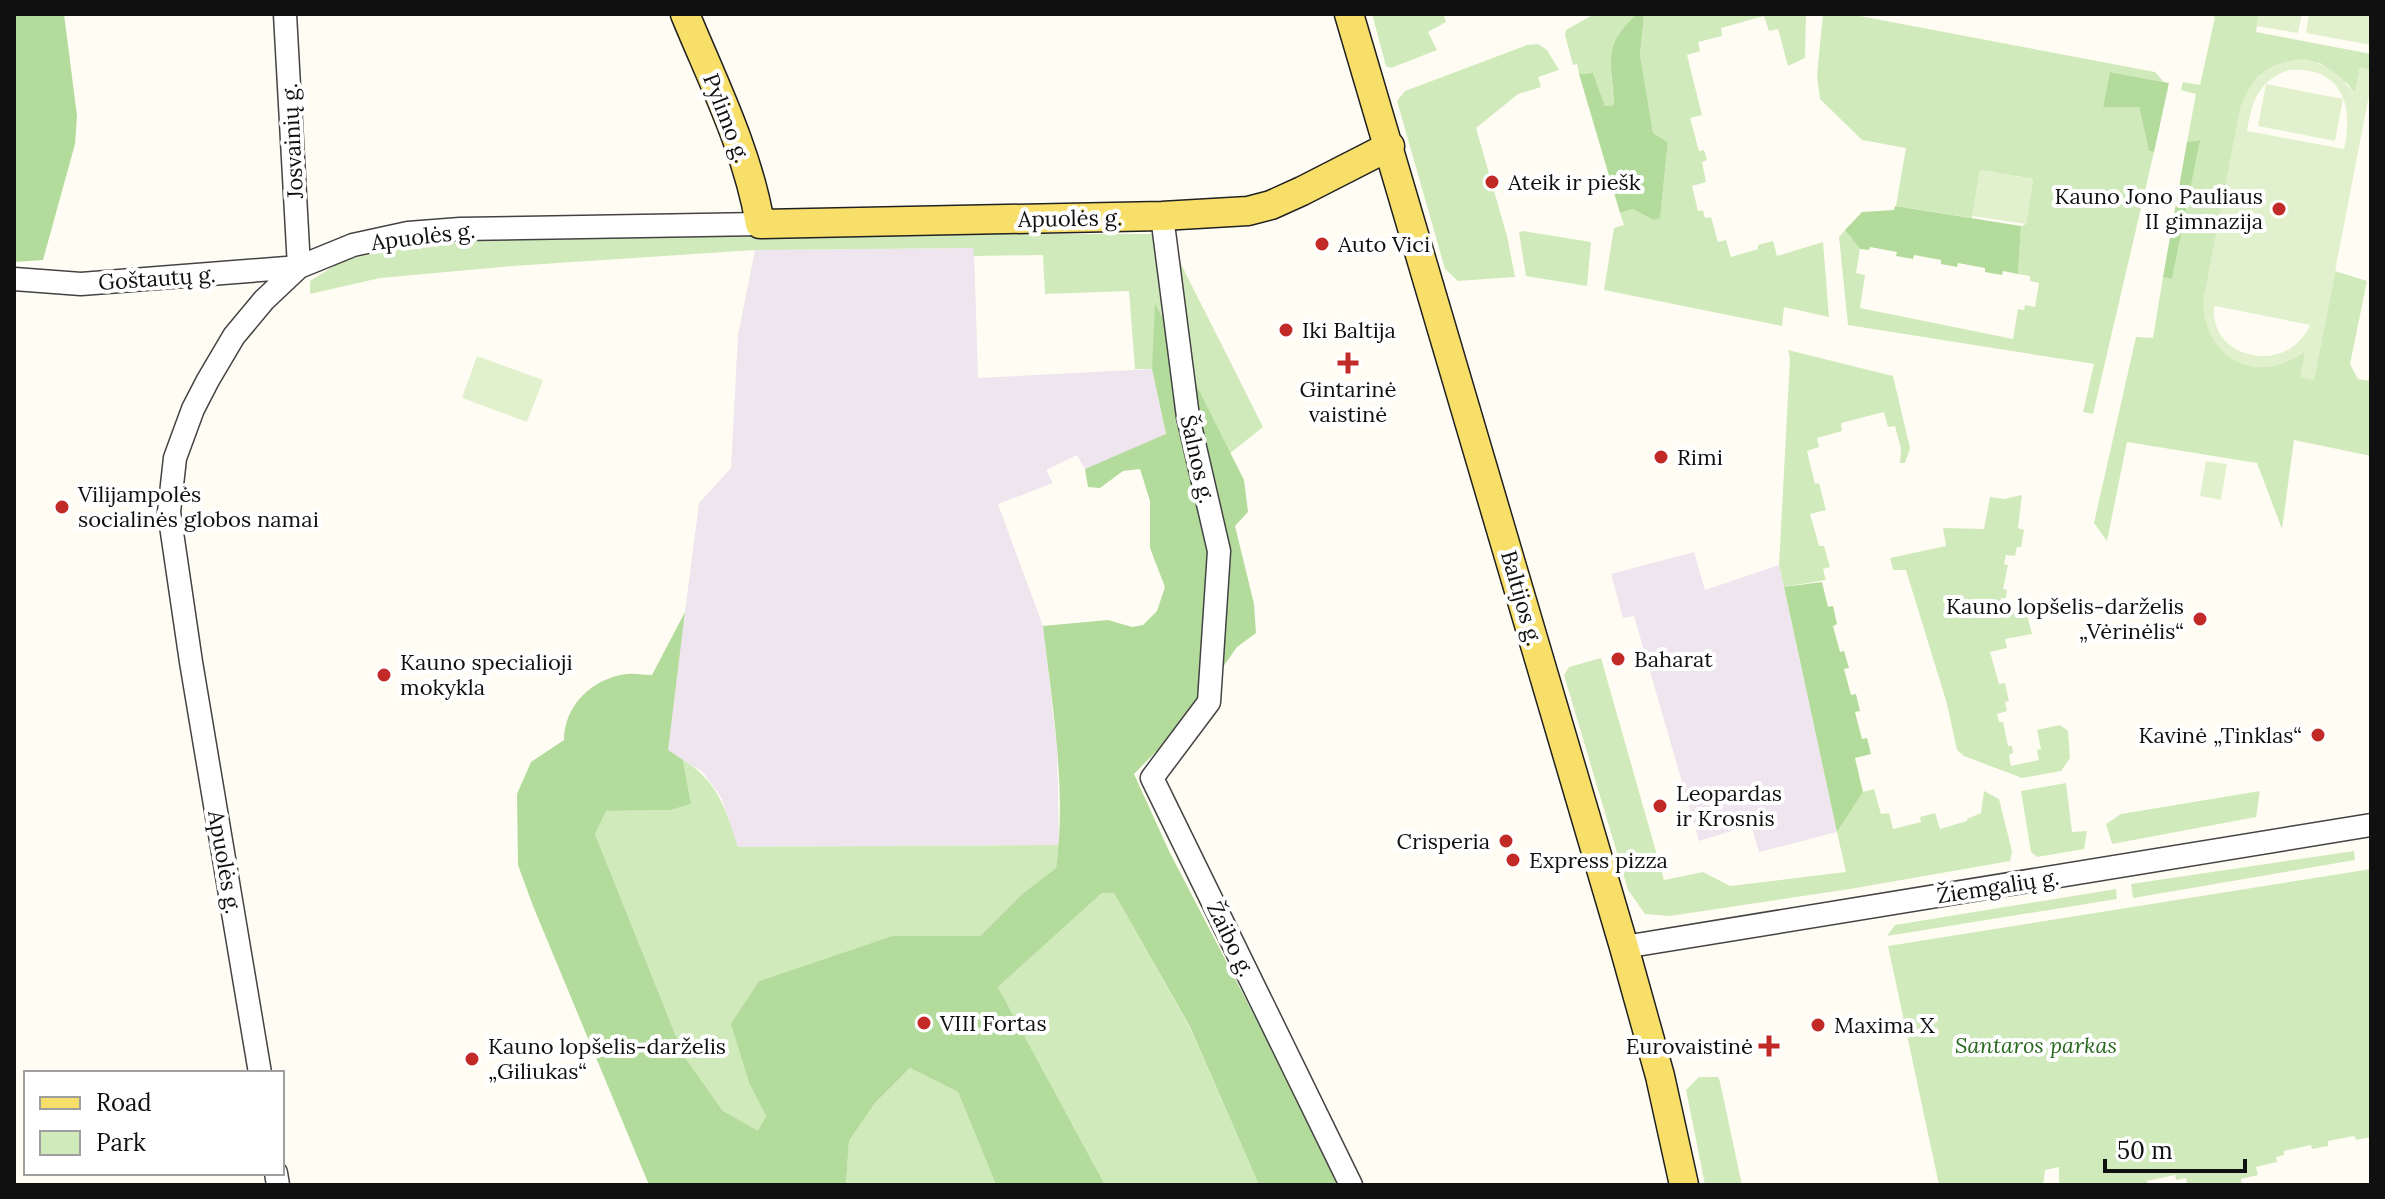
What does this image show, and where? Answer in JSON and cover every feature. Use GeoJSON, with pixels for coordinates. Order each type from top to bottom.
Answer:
{"type":"FeatureCollection","features":[{"type":"Feature","properties":{"kind":"main road","name":"Pylimo g."},"geometry":{"type":"LineString","coordinates":[[685,14],[755,191],[760,224]]}},
{"type":"Feature","properties":{"kind":"main road","name":"Baltijos g."},"geometry":{"type":"LineString","coordinates":[[1349,14],[1624,947],[1660,1076],[1684,1185]]}},
{"type":"Feature","properties":{"kind":"main road","name":"Apuolės g."},"geometry":{"type":"LineString","coordinates":[[760,224],[1219,214],[1271,205],[1390,146]]}},
{"type":"Feature","properties":{"kind":"street","name":"Josvainių g."},"geometry":{"type":"LineString","coordinates":[[285,14],[299,267]]}},
{"type":"Feature","properties":{"kind":"street","name":"Šalnos g."},"geometry":{"type":"LineString","coordinates":[[1162,216],[1188,417],[1219,551],[1209,702]]}},
{"type":"Feature","properties":{"kind":"street","name":"Apuolės g."},"geometry":{"type":"LineString","coordinates":[[260,1071],[169,512],[175,458],[193,409],[208,380],[244,324],[299,267],[353,245],[408,233],[460,229],[760,224]]}},
{"type":"Feature","properties":{"kind":"street","name":"Goštautų g."},"geometry":{"type":"LineString","coordinates":[[14,279],[81,284],[299,267]]}},
{"type":"Feature","properties":{"kind":"street","name":"Žaibo g."},"geometry":{"type":"LineString","coordinates":[[1209,702],[1152,778],[1351,1185]]}},
{"type":"Feature","properties":{"kind":"street","name":"Žiemgalių g."},"geometry":{"type":"LineString","coordinates":[[1624,947],[2371,825]]}},
{"type":"Feature","properties":{"kind":"shaded area"},"geometry":{"type":"Polygon","coordinates":[[[974,248],[978,378],[1152,369],[1166,435],[1085,469],[1077,455],[1046,470],[1053,483],[998,504],[1043,626],[1057,748],[1059,845],[737,847],[722,799],[703,772],[667,751],[699,503],[731,468],[738,335],[755,250],[974,248]]]}},
{"type":"Feature","properties":{"kind":"shaded area"},"geometry":{"type":"Polygon","coordinates":[[[1694,552],[1705,590],[1779,565],[1837,832],[1759,852],[1751,825],[1699,841],[1634,616],[1623,618],[1611,574],[1694,552]]]}},
{"type":"Feature","properties":{"kind":"green space"},"geometry":{"type":"Polygon","coordinates":[[[14,14],[64,14],[77,116],[75,144],[43,260],[14,262],[14,14]]]}},
{"type":"Feature","properties":{"kind":"green space"},"geometry":{"type":"Polygon","coordinates":[[[1372,14],[1443,14],[1446,22],[1428,32],[1437,50],[1391,68],[1386,66],[1372,14]]]}},
{"type":"Feature","properties":{"kind":"green space"},"geometry":{"type":"Polygon","coordinates":[[[1594,14],[1637,14],[1618,35],[1611,55],[1614,105],[1605,106],[1593,73],[1579,74],[1577,64],[1573,65],[1565,35],[1566,30],[1594,14]]]}},
{"type":"Feature","properties":{"kind":"green space"},"geometry":{"type":"Polygon","coordinates":[[[1637,14],[1644,17],[1640,54],[1653,133],[1668,142],[1660,218],[1653,220],[1633,209],[1620,213],[1579,74],[1593,73],[1605,106],[1614,105],[1613,46],[1637,14]]]}},
{"type":"Feature","properties":{"kind":"green space"},"geometry":{"type":"Polygon","coordinates":[[[1640,14],[1806,14],[1805,58],[1788,66],[1778,29],[1769,31],[1764,16],[1721,28],[1722,36],[1698,42],[1700,51],[1687,55],[1702,115],[1690,118],[1699,151],[1704,150],[1707,160],[1702,162],[1706,182],[1692,186],[1698,211],[1703,210],[1705,218],[1711,217],[1718,242],[1726,240],[1731,257],[1773,241],[1777,256],[1823,242],[1829,317],[1784,307],[1782,326],[1604,290],[1614,228],[1624,225],[1620,213],[1633,209],[1653,220],[1660,217],[1668,142],[1653,133],[1640,54],[1644,18],[1640,14]]]}},
{"type":"Feature","properties":{"kind":"green space"},"geometry":{"type":"Polygon","coordinates":[[[1823,14],[1849,14],[2155,72],[2164,82],[2110,72],[2103,107],[2139,107],[2149,151],[2154,152],[2093,414],[2083,412],[2094,364],[1848,325],[1839,237],[1845,230],[1860,249],[1856,273],[1865,275],[1860,308],[2013,339],[2018,309],[2024,310],[2025,305],[2035,307],[2039,283],[2030,281],[2030,276],[2018,274],[2021,226],[2026,224],[2033,179],[1980,170],[1972,218],[1896,206],[1906,148],[1862,140],[1820,99],[1817,75],[1823,14]]]}},
{"type":"Feature","properties":{"kind":"green space"},"geometry":{"type":"Polygon","coordinates":[[[2206,14],[2259,14],[2256,32],[2371,54],[2371,70],[2360,68],[2355,95],[2348,84],[2320,63],[2258,76],[2203,302],[2228,356],[2242,364],[2257,367],[2296,357],[2305,350],[2314,379],[2335,271],[2367,281],[2350,364],[2358,379],[2371,381],[2371,456],[2294,440],[2282,529],[2257,463],[2127,442],[2107,541],[2094,523],[2136,337],[2153,338],[2163,277],[2172,279],[2199,140],[2187,142],[2196,94],[2181,90],[2183,82],[2200,85],[2215,17],[2206,14]]]}},
{"type":"Feature","properties":{"kind":"green space"},"geometry":{"type":"Polygon","coordinates":[[[2259,14],[2302,14],[2298,33],[2257,26],[2259,14]]]}},
{"type":"Feature","properties":{"kind":"green space"},"geometry":{"type":"Polygon","coordinates":[[[2309,14],[2371,14],[2371,45],[2306,33],[2309,14]]]}},
{"type":"Feature","properties":{"kind":"green space"},"geometry":{"type":"Polygon","coordinates":[[[1538,44],[1547,50],[1559,70],[1538,77],[1541,87],[1518,94],[1476,128],[1507,236],[1515,277],[1458,281],[1445,269],[1397,101],[1405,91],[1527,45],[1538,44]]]}},
{"type":"Feature","properties":{"kind":"green space"},"geometry":{"type":"Polygon","coordinates":[[[2304,59],[2326,67],[2339,76],[2354,94],[2360,68],[2371,70],[2371,85],[2314,380],[2300,377],[2305,351],[2287,362],[2270,367],[2253,367],[2238,362],[2213,339],[2203,302],[2240,108],[2250,87],[2263,72],[2304,59]],[[2290,70],[2271,79],[2259,93],[2251,110],[2247,131],[2344,149],[2347,118],[2340,92],[2333,82],[2322,75],[2290,70]],[[2215,306],[2216,325],[2224,340],[2237,350],[2253,355],[2269,356],[2286,351],[2300,341],[2310,325],[2215,306]]]}},
{"type":"Feature","properties":{"kind":"green space"},"geometry":{"type":"Polygon","coordinates":[[[2110,72],[2169,83],[2154,152],[2149,151],[2139,107],[2103,107],[2110,72]]]}},
{"type":"Feature","properties":{"kind":"green space"},"geometry":{"type":"Polygon","coordinates":[[[2266,84],[2343,99],[2335,141],[2258,126],[2266,84]]]}},
{"type":"Feature","properties":{"kind":"green space"},"geometry":{"type":"Polygon","coordinates":[[[2200,140],[2172,279],[2163,277],[2187,142],[2200,140]]]}},
{"type":"Feature","properties":{"kind":"green space"},"geometry":{"type":"Polygon","coordinates":[[[1980,170],[2033,179],[2026,224],[1972,216],[1980,170]]]}},
{"type":"Feature","properties":{"kind":"green space"},"geometry":{"type":"Polygon","coordinates":[[[1895,206],[2021,226],[2018,274],[1985,272],[1985,268],[1958,263],[1957,267],[1941,264],[1941,260],[1914,255],[1913,259],[1896,256],[1897,252],[1870,247],[1869,250],[1860,249],[1845,230],[1862,212],[1894,210],[1895,206]]]}},
{"type":"Feature","properties":{"kind":"green space"},"geometry":{"type":"Polygon","coordinates":[[[1519,232],[1591,242],[1587,286],[1526,276],[1519,232]]]}},
{"type":"Feature","properties":{"kind":"green space"},"geometry":{"type":"Polygon","coordinates":[[[718,234],[1172,234],[1177,256],[1263,427],[1229,454],[1156,305],[1152,369],[1135,369],[1129,291],[1045,294],[1043,255],[974,256],[973,248],[755,250],[380,278],[310,294],[310,281],[342,261],[409,245],[506,239],[718,234]]]}},
{"type":"Feature","properties":{"kind":"green space"},"geometry":{"type":"Polygon","coordinates":[[[1155,303],[1244,480],[1248,512],[1235,526],[1254,604],[1256,633],[1237,647],[1184,723],[1134,774],[1169,851],[1325,1152],[1338,1185],[1259,1185],[1190,1027],[1114,893],[1102,893],[998,987],[1105,1185],[996,1185],[958,1092],[910,1068],[875,1103],[849,1141],[846,1185],[649,1185],[518,865],[517,794],[531,762],[564,740],[569,716],[582,696],[592,688],[614,677],[652,675],[685,612],[668,750],[683,760],[691,804],[671,810],[606,811],[595,834],[684,1056],[723,1111],[758,1131],[766,1116],[750,1085],[731,1024],[759,981],[892,936],[980,936],[1022,894],[1056,868],[1059,778],[1043,626],[1108,620],[1132,627],[1143,625],[1157,611],[1165,587],[1150,548],[1150,501],[1140,469],[1123,471],[1100,488],[1088,487],[1085,469],[1166,434],[1152,369],[1155,303]]]}},
{"type":"Feature","properties":{"kind":"green space"},"geometry":{"type":"Polygon","coordinates":[[[1788,350],[1893,376],[1910,448],[1905,463],[1900,463],[1901,449],[1895,426],[1888,427],[1884,412],[1841,423],[1842,431],[1817,438],[1819,447],[1807,451],[1815,484],[1819,483],[1826,510],[1810,514],[1819,546],[1824,546],[1830,567],[1823,569],[1826,580],[1784,587],[1779,565],[1788,350]]]}},
{"type":"Feature","properties":{"kind":"green space"},"geometry":{"type":"Polygon","coordinates":[[[477,356],[543,380],[527,422],[462,398],[477,356]]]}},
{"type":"Feature","properties":{"kind":"green space"},"geometry":{"type":"Polygon","coordinates":[[[2206,461],[2227,464],[2221,500],[2200,496],[2206,461]]]}},
{"type":"Feature","properties":{"kind":"green space"},"geometry":{"type":"Polygon","coordinates":[[[2022,495],[2018,528],[2024,530],[2021,547],[2017,547],[2015,556],[2006,555],[2004,564],[2008,565],[2003,589],[2007,590],[2006,598],[2001,598],[2000,608],[2027,614],[2032,634],[2005,639],[2007,648],[1990,652],[1999,684],[2005,683],[2009,701],[2005,702],[2007,711],[1997,714],[1999,722],[2003,722],[2008,746],[2012,746],[2013,753],[2009,755],[2011,766],[2039,760],[2037,750],[2041,749],[2037,730],[2060,725],[2068,731],[2070,758],[2061,771],[2022,778],[1964,756],[1957,750],[1947,704],[1906,570],[1893,570],[1890,558],[1946,546],[1943,528],[1984,529],[1990,497],[2004,499],[2022,495]]]}},
{"type":"Feature","properties":{"kind":"green space"},"geometry":{"type":"Polygon","coordinates":[[[1822,582],[1828,607],[1833,606],[1837,624],[1833,626],[1840,652],[1844,651],[1849,668],[1844,669],[1851,695],[1856,694],[1860,711],[1855,712],[1862,739],[1867,738],[1871,754],[1855,758],[1863,792],[1837,832],[1784,587],[1822,582]]]}},
{"type":"Feature","properties":{"kind":"green space"},"geometry":{"type":"Polygon","coordinates":[[[1601,658],[1664,880],[1703,872],[1730,886],[1846,872],[1837,832],[1863,792],[1874,789],[1881,814],[1889,813],[1893,829],[1921,822],[1920,817],[1935,813],[1940,829],[1967,821],[1981,813],[1984,791],[1999,799],[2012,851],[2010,861],[1670,916],[1645,914],[1628,890],[1564,675],[1569,667],[1601,658]]]}},
{"type":"Feature","properties":{"kind":"green space"},"geometry":{"type":"Polygon","coordinates":[[[683,760],[713,787],[738,847],[1059,845],[1056,868],[1022,894],[980,936],[892,936],[759,981],[750,1085],[766,1116],[758,1132],[723,1111],[684,1056],[595,834],[605,811],[671,810],[691,804],[683,760]]]}},
{"type":"Feature","properties":{"kind":"green space"},"geometry":{"type":"Polygon","coordinates":[[[2066,783],[2072,832],[2087,831],[2084,849],[2037,857],[2031,852],[2021,791],[2066,783]]]}},
{"type":"Feature","properties":{"kind":"green space"},"geometry":{"type":"Polygon","coordinates":[[[2260,791],[2256,817],[2112,844],[2106,824],[2121,814],[2260,791]]]}},
{"type":"Feature","properties":{"kind":"green space"},"geometry":{"type":"Polygon","coordinates":[[[2354,851],[2355,860],[2133,898],[2131,884],[2354,851]]]}},
{"type":"Feature","properties":{"kind":"green space","name":"Santaros parkas"},"geometry":{"type":"Polygon","coordinates":[[[2371,869],[2371,1137],[2356,1140],[2354,1136],[2328,1141],[2328,1146],[2312,1149],[2311,1145],[2284,1151],[2284,1155],[2276,1157],[2277,1162],[2256,1167],[2258,1175],[2241,1179],[2242,1185],[2187,1185],[2186,1178],[2176,1180],[2175,1175],[2147,1181],[2148,1185],[2059,1185],[2059,1167],[2045,1170],[2043,1185],[1939,1185],[1888,946],[2371,869]]]}},
{"type":"Feature","properties":{"kind":"green space"},"geometry":{"type":"Polygon","coordinates":[[[2116,889],[2117,899],[1887,936],[1895,925],[2116,889]]]}},
{"type":"Feature","properties":{"kind":"green space"},"geometry":{"type":"Polygon","coordinates":[[[1102,893],[1114,893],[1190,1028],[1259,1185],[1105,1185],[998,987],[1102,893]]]}},
{"type":"Feature","properties":{"kind":"green space"},"geometry":{"type":"Polygon","coordinates":[[[910,1068],[958,1092],[996,1185],[846,1185],[849,1141],[875,1103],[910,1068]]]}},
{"type":"Feature","properties":{"kind":"green space"},"geometry":{"type":"Polygon","coordinates":[[[1699,1077],[1718,1077],[1720,1082],[1742,1185],[1705,1185],[1686,1090],[1699,1077]]]}},
{"type":"Feature","properties":{"kind":"place","name":"Ateik ir piešk"},"geometry":{"type":"Point","coordinates":[1492,182]}},
{"type":"Feature","properties":{"kind":"place","name":"Kauno Jono Pauliaus II gimnazija"},"geometry":{"type":"Point","coordinates":[2279,209]}},
{"type":"Feature","properties":{"kind":"place","name":"Auto Vici"},"geometry":{"type":"Point","coordinates":[1322,244]}},
{"type":"Feature","properties":{"kind":"place","name":"Iki Baltija"},"geometry":{"type":"Point","coordinates":[1286,330]}},
{"type":"Feature","properties":{"kind":"place","name":"Gintarinė vaistinė"},"geometry":{"type":"Point","coordinates":[1348,363]}},
{"type":"Feature","properties":{"kind":"place","name":"Rimi"},"geometry":{"type":"Point","coordinates":[1661,457]}},
{"type":"Feature","properties":{"kind":"place","name":"Vilijampolės socialinės globos namai"},"geometry":{"type":"Point","coordinates":[62,507]}},
{"type":"Feature","properties":{"kind":"place","name":"Kauno lopšelis-darželis „Vėrinėlis“"},"geometry":{"type":"Point","coordinates":[2200,619]}},
{"type":"Feature","properties":{"kind":"place","name":"Baharat"},"geometry":{"type":"Point","coordinates":[1618,659]}},
{"type":"Feature","properties":{"kind":"place","name":"Kauno specialioji mokykla"},"geometry":{"type":"Point","coordinates":[384,675]}},
{"type":"Feature","properties":{"kind":"place","name":"Kavinė „Tinklas“"},"geometry":{"type":"Point","coordinates":[2318,735]}},
{"type":"Feature","properties":{"kind":"place","name":"Leopardas ir Krosnis"},"geometry":{"type":"Point","coordinates":[1660,806]}},
{"type":"Feature","properties":{"kind":"place","name":"Crisperia"},"geometry":{"type":"Point","coordinates":[1506,841]}},
{"type":"Feature","properties":{"kind":"place","name":"Express pizza"},"geometry":{"type":"Point","coordinates":[1513,860]}},
{"type":"Feature","properties":{"kind":"place","name":"VIII Fortas"},"geometry":{"type":"Point","coordinates":[924,1023]}},
{"type":"Feature","properties":{"kind":"place","name":"Maxima X"},"geometry":{"type":"Point","coordinates":[1818,1025]}},
{"type":"Feature","properties":{"kind":"place","name":"Eurovaistinė"},"geometry":{"type":"Point","coordinates":[1769,1046]}},
{"type":"Feature","properties":{"kind":"place","name":"Kauno lopšelis-darželis „Giliukas“"},"geometry":{"type":"Point","coordinates":[472,1059]}}]}
